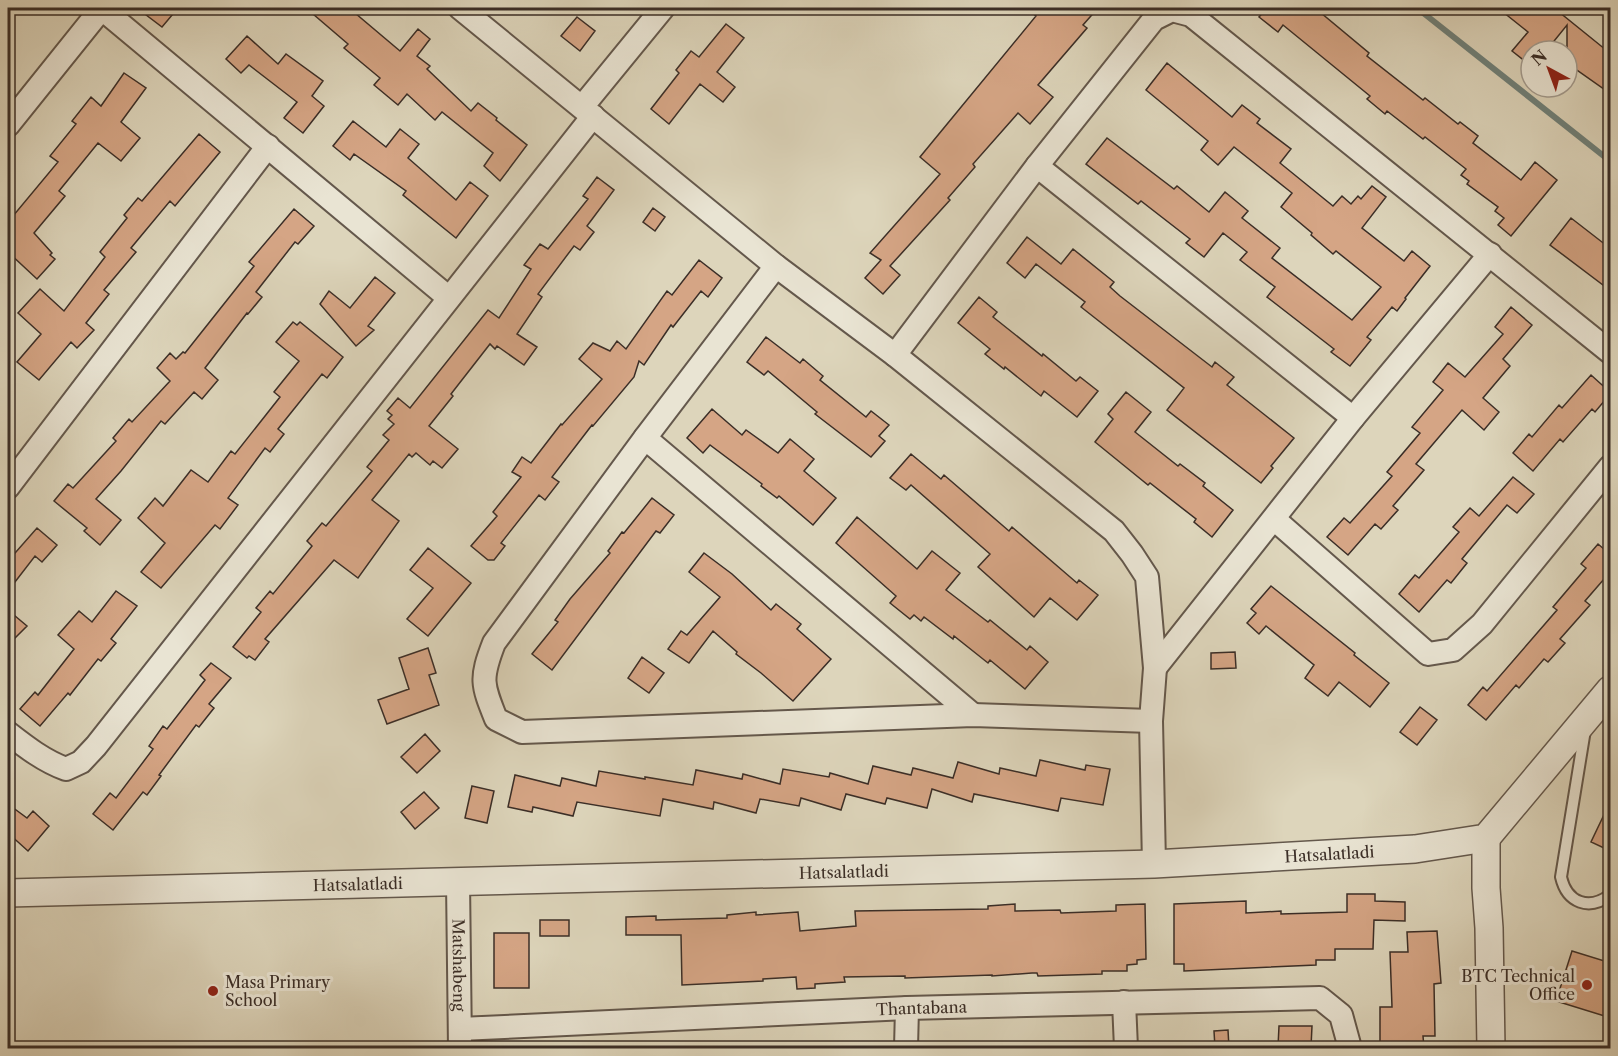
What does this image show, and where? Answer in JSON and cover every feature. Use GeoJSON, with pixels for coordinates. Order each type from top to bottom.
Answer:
{"type":"FeatureCollection","features":[{"type":"Feature","properties":{"kind":"street"},"geometry":{"type":"LineString","coordinates":[[8,125],[101,8],[449,298]]}},
{"type":"Feature","properties":{"kind":"street"},"geometry":{"type":"LineString","coordinates":[[460,8],[776,266],[895,356],[1113,531],[1132,554],[1147,577],[1155,668],[1151,722],[1154,864]]}},
{"type":"Feature","properties":{"kind":"street"},"geometry":{"type":"LineString","coordinates":[[8,733],[34,753],[66,769],[81,762],[96,746],[449,298],[663,8]]}},
{"type":"Feature","properties":{"kind":"street"},"geometry":{"type":"LineString","coordinates":[[895,356],[1037,166],[1154,19],[1172,10],[1191,15],[1611,352]]}},
{"type":"Feature","properties":{"kind":"street"},"geometry":{"type":"LineString","coordinates":[[8,487],[268,146]]}},
{"type":"Feature","properties":{"kind":"street"},"geometry":{"type":"LineString","coordinates":[[1037,166],[1353,418]]}},
{"type":"Feature","properties":{"kind":"street"},"geometry":{"type":"LineString","coordinates":[[1155,668],[1353,418],[1490,254]]}},
{"type":"Feature","properties":{"kind":"street"},"geometry":{"type":"LineString","coordinates":[[776,266],[645,438],[494,643],[484,668],[485,691],[496,719],[522,732],[973,715],[1151,722]]}},
{"type":"Feature","properties":{"kind":"street"},"geometry":{"type":"LineString","coordinates":[[645,438],[973,715]]}},
{"type":"Feature","properties":{"kind":"street"},"geometry":{"type":"LineString","coordinates":[[1274,519],[1428,654],[1453,650],[1482,624],[1611,467]]}},
{"type":"Feature","properties":{"kind":"street"},"geometry":{"type":"LineString","coordinates":[[1491,1048],[1486,838],[1611,690]]}},
{"type":"Feature","properties":{"kind":"street","name":"Hatsalatladi"},"geometry":{"type":"LineString","coordinates":[[8,893],[1154,864],[1415,849],[1486,838]]}},
{"type":"Feature","properties":{"kind":"street","name":"Matshabeng"},"geometry":{"type":"LineString","coordinates":[[458,881],[460,1039]]}},
{"type":"Feature","properties":{"kind":"street","name":"Thantabana"},"geometry":{"type":"LineString","coordinates":[[460,1039],[907,1008],[1320,998],[1341,1015],[1350,1048]]}},
{"type":"Feature","properties":{"kind":"street"},"geometry":{"type":"LineString","coordinates":[[1124,1002],[1126,1048]]}},
{"type":"Feature","properties":{"kind":"street"},"geometry":{"type":"LineString","coordinates":[[906,1048],[907,1008]]}},
{"type":"Feature","properties":{"kind":"lane"},"geometry":{"type":"LineString","coordinates":[[1587,719],[1561,877],[1566,890],[1581,903],[1592,905],[1611,895]]}},
{"type":"Feature","properties":{"kind":"building"},"geometry":{"type":"Polygon","coordinates":[[[137,8],[178,8],[162,27],[137,8]]]}},
{"type":"Feature","properties":{"kind":"building"},"geometry":{"type":"Polygon","coordinates":[[[306,8],[349,8],[400,51],[418,29],[430,39],[417,56],[430,66],[427,69],[471,111],[478,103],[527,145],[500,181],[484,166],[493,153],[442,112],[435,120],[407,94],[398,105],[374,85],[380,78],[344,48],[348,44],[306,8]]]}},
{"type":"Feature","properties":{"kind":"building"},"geometry":{"type":"Polygon","coordinates":[[[1025,8],[1098,8],[1083,25],[1087,28],[1038,85],[1053,97],[1030,124],[1018,113],[973,164],[975,167],[948,198],[950,200],[890,266],[900,275],[883,294],[865,278],[881,260],[870,253],[940,174],[920,157],[1036,16],[1025,8]]]}},
{"type":"Feature","properties":{"kind":"building"},"geometry":{"type":"Polygon","coordinates":[[[1267,8],[1315,8],[1369,53],[1367,56],[1423,100],[1425,98],[1458,124],[1460,122],[1478,136],[1473,143],[1521,180],[1535,162],[1557,180],[1511,236],[1498,225],[1504,218],[1495,211],[1498,207],[1467,184],[1469,181],[1461,175],[1466,169],[1387,111],[1385,114],[1367,99],[1370,96],[1283,25],[1278,32],[1259,17],[1267,8]]]}},
{"type":"Feature","properties":{"kind":"building"},"geometry":{"type":"Polygon","coordinates":[[[1498,8],[1554,8],[1611,54],[1611,94],[1579,71],[1579,39],[1567,39],[1567,25],[1556,39],[1522,39],[1528,32],[1498,8]]]}},
{"type":"Feature","properties":{"kind":"building"},"geometry":{"type":"Polygon","coordinates":[[[577,17],[595,31],[580,51],[561,36],[577,17]]]}},
{"type":"Feature","properties":{"kind":"building"},"geometry":{"type":"Polygon","coordinates":[[[726,24],[744,38],[717,72],[735,87],[723,102],[700,84],[669,124],[651,109],[679,73],[676,70],[691,51],[699,57],[726,24]]]}},
{"type":"Feature","properties":{"kind":"building"},"geometry":{"type":"Polygon","coordinates":[[[247,36],[278,64],[286,54],[323,81],[312,96],[324,106],[303,133],[284,118],[297,102],[249,65],[241,73],[226,59],[247,36]]]}},
{"type":"Feature","properties":{"kind":"building"},"geometry":{"type":"Polygon","coordinates":[[[1519,43],[1519,57],[1512,51],[1519,43]]]}},
{"type":"Feature","properties":{"kind":"building"},"geometry":{"type":"Polygon","coordinates":[[[1167,63],[1232,117],[1242,105],[1260,119],[1257,123],[1291,149],[1280,163],[1333,206],[1342,196],[1351,204],[1358,196],[1361,199],[1372,186],[1386,197],[1362,228],[1404,261],[1412,251],[1430,266],[1397,311],[1392,307],[1367,337],[1371,340],[1350,366],[1331,352],[1334,349],[1267,297],[1275,287],[1240,260],[1247,252],[1223,233],[1204,257],[1186,243],[1190,239],[1141,201],[1138,204],[1086,164],[1107,138],[1174,189],[1177,186],[1209,212],[1225,192],[1248,211],[1242,218],[1280,248],[1272,258],[1352,320],[1381,287],[1336,251],[1333,254],[1281,207],[1292,193],[1234,147],[1218,165],[1201,150],[1208,141],[1146,90],[1167,63]]]}},
{"type":"Feature","properties":{"kind":"building"},"geometry":{"type":"Polygon","coordinates":[[[124,73],[146,88],[121,122],[140,138],[121,161],[98,143],[59,191],[65,196],[34,233],[55,259],[37,279],[8,252],[8,222],[58,162],[50,156],[76,124],[72,121],[91,97],[101,106],[124,73]]]}},
{"type":"Feature","properties":{"kind":"building"},"geometry":{"type":"Polygon","coordinates":[[[353,121],[386,147],[400,129],[419,144],[408,158],[456,200],[470,182],[488,196],[456,238],[403,195],[406,191],[354,154],[350,160],[333,146],[353,121]]]}},
{"type":"Feature","properties":{"kind":"building"},"geometry":{"type":"Polygon","coordinates":[[[199,134],[220,152],[175,206],[170,201],[131,248],[136,252],[104,290],[109,294],[86,323],[94,330],[77,348],[71,342],[39,380],[17,362],[41,334],[18,313],[40,289],[64,311],[105,257],[100,252],[127,218],[124,215],[138,198],[142,201],[199,134]]]}},
{"type":"Feature","properties":{"kind":"building"},"geometry":{"type":"Polygon","coordinates":[[[597,177],[614,190],[587,226],[594,232],[580,250],[574,246],[538,294],[542,297],[517,334],[537,347],[524,365],[497,346],[495,349],[490,344],[429,426],[458,449],[442,468],[433,461],[430,465],[416,453],[412,457],[409,454],[372,500],[399,521],[358,578],[334,560],[265,639],[269,642],[255,660],[249,656],[247,658],[233,647],[261,612],[256,608],[270,591],[273,594],[312,546],[307,541],[322,523],[326,526],[372,471],[367,467],[389,440],[383,435],[394,424],[388,419],[392,415],[387,411],[398,398],[410,408],[488,310],[499,318],[531,269],[524,265],[540,244],[548,249],[588,199],[583,196],[597,177]]]}},
{"type":"Feature","properties":{"kind":"building"},"geometry":{"type":"Polygon","coordinates":[[[653,208],[665,217],[655,231],[643,222],[653,208]]]}},
{"type":"Feature","properties":{"kind":"building"},"geometry":{"type":"Polygon","coordinates":[[[294,209],[314,226],[298,244],[295,242],[256,292],[262,297],[205,368],[218,380],[202,399],[194,392],[165,424],[161,421],[96,499],[121,520],[100,545],[84,531],[87,528],[54,501],[68,484],[73,488],[116,441],[113,438],[129,419],[132,422],[170,381],[157,368],[170,353],[176,359],[183,352],[185,353],[254,266],[249,262],[294,209]]]}},
{"type":"Feature","properties":{"kind":"building"},"geometry":{"type":"Polygon","coordinates":[[[1571,218],[1611,249],[1611,276],[1603,285],[1550,245],[1571,218]]]}},
{"type":"Feature","properties":{"kind":"building"},"geometry":{"type":"Polygon","coordinates":[[[1027,237],[1061,264],[1073,249],[1114,282],[1110,287],[1120,296],[1212,367],[1215,362],[1234,377],[1227,385],[1294,438],[1271,466],[1273,468],[1261,483],[1167,410],[1184,388],[1081,307],[1085,302],[1036,264],[1025,278],[1007,263],[1027,237]]]}},
{"type":"Feature","properties":{"kind":"building"},"geometry":{"type":"Polygon","coordinates":[[[699,260],[722,278],[708,297],[701,291],[673,327],[671,325],[644,365],[639,361],[634,377],[592,425],[552,477],[559,482],[545,500],[539,495],[501,543],[505,546],[494,560],[488,560],[471,546],[497,516],[493,512],[521,477],[512,472],[522,457],[531,463],[561,424],[602,379],[579,359],[593,343],[610,351],[617,341],[626,349],[667,291],[672,295],[699,260]]]}},
{"type":"Feature","properties":{"kind":"building"},"geometry":{"type":"Polygon","coordinates":[[[375,277],[395,293],[368,326],[374,330],[356,346],[320,304],[329,291],[350,308],[375,277]]]}},
{"type":"Feature","properties":{"kind":"building"},"geometry":{"type":"Polygon","coordinates":[[[979,297],[997,312],[993,317],[1042,356],[1043,354],[1076,381],[1080,377],[1098,391],[1077,417],[1044,391],[1041,396],[985,354],[990,349],[958,323],[979,297]]]}},
{"type":"Feature","properties":{"kind":"building"},"geometry":{"type":"Polygon","coordinates":[[[1511,307],[1532,325],[1503,359],[1510,366],[1483,398],[1499,412],[1484,430],[1462,410],[1416,464],[1424,470],[1393,506],[1398,510],[1381,529],[1375,524],[1348,555],[1327,537],[1344,518],[1350,523],[1392,476],[1387,472],[1420,433],[1412,427],[1443,390],[1433,382],[1448,363],[1465,377],[1503,334],[1495,327],[1511,307]]]}},
{"type":"Feature","properties":{"kind":"building"},"geometry":{"type":"Polygon","coordinates":[[[293,322],[297,325],[300,322],[343,357],[327,378],[322,374],[278,429],[284,434],[270,452],[265,448],[228,498],[238,505],[220,529],[215,525],[161,588],[141,572],[165,543],[138,518],[155,498],[163,506],[191,470],[208,482],[231,451],[235,454],[280,397],[274,392],[299,361],[276,342],[293,322]]]}},
{"type":"Feature","properties":{"kind":"building"},"geometry":{"type":"Polygon","coordinates":[[[766,337],[800,363],[803,359],[823,376],[820,380],[866,417],[871,411],[889,425],[879,436],[885,441],[871,457],[815,414],[817,412],[768,371],[764,375],[747,362],[766,337]]]}},
{"type":"Feature","properties":{"kind":"building"},"geometry":{"type":"Polygon","coordinates":[[[1591,375],[1611,393],[1595,412],[1592,409],[1563,442],[1560,439],[1533,471],[1513,453],[1529,434],[1532,437],[1559,405],[1562,408],[1591,375]]]}},
{"type":"Feature","properties":{"kind":"building"},"geometry":{"type":"Polygon","coordinates":[[[1126,392],[1151,412],[1135,432],[1178,466],[1180,464],[1205,483],[1203,486],[1233,510],[1212,537],[1194,522],[1196,519],[1150,483],[1148,485],[1095,442],[1113,419],[1108,414],[1126,392]]]}},
{"type":"Feature","properties":{"kind":"building"},"geometry":{"type":"Polygon","coordinates":[[[712,409],[742,435],[746,430],[778,453],[790,439],[814,459],[804,471],[836,498],[813,525],[779,496],[777,498],[710,445],[703,453],[687,438],[712,409]]]}},
{"type":"Feature","properties":{"kind":"building"},"geometry":{"type":"Polygon","coordinates":[[[911,454],[941,479],[944,475],[1009,531],[1012,527],[1077,583],[1079,580],[1098,595],[1077,620],[1050,598],[1034,617],[978,567],[990,554],[911,485],[906,490],[890,478],[911,454]]]}},
{"type":"Feature","properties":{"kind":"building"},"geometry":{"type":"Polygon","coordinates":[[[1513,477],[1534,494],[1517,513],[1507,505],[1462,559],[1467,563],[1451,583],[1447,580],[1419,612],[1399,594],[1415,575],[1419,578],[1459,532],[1453,527],[1470,508],[1479,516],[1513,477]]]}},
{"type":"Feature","properties":{"kind":"building"},"geometry":{"type":"Polygon","coordinates":[[[652,498],[674,515],[660,533],[656,531],[552,670],[532,654],[558,622],[555,620],[570,599],[610,553],[608,551],[622,532],[624,533],[652,498]]]}},
{"type":"Feature","properties":{"kind":"building"},"geometry":{"type":"Polygon","coordinates":[[[857,517],[917,569],[932,551],[960,573],[946,590],[988,622],[990,620],[1027,650],[1030,646],[1048,662],[1025,689],[990,660],[988,663],[954,636],[953,639],[924,617],[921,621],[914,615],[910,619],[890,603],[896,596],[836,543],[857,517]]]}},
{"type":"Feature","properties":{"kind":"building"},"geometry":{"type":"Polygon","coordinates":[[[37,528],[57,545],[42,562],[35,556],[8,591],[8,561],[37,528]]]}},
{"type":"Feature","properties":{"kind":"building"},"geometry":{"type":"Polygon","coordinates":[[[1598,544],[1611,555],[1611,571],[1585,601],[1590,605],[1560,639],[1565,643],[1548,662],[1544,659],[1519,688],[1516,685],[1486,720],[1468,705],[1483,687],[1487,691],[1557,610],[1553,607],[1586,568],[1581,564],[1598,544]]]}},
{"type":"Feature","properties":{"kind":"building"},"geometry":{"type":"Polygon","coordinates":[[[428,548],[471,583],[428,636],[407,619],[433,588],[410,570],[428,548]]]}},
{"type":"Feature","properties":{"kind":"building"},"geometry":{"type":"Polygon","coordinates":[[[704,553],[732,574],[771,610],[776,604],[801,624],[797,629],[831,659],[793,701],[736,654],[737,652],[713,631],[689,663],[668,649],[681,631],[687,635],[720,597],[689,572],[704,553]]]}},
{"type":"Feature","properties":{"kind":"building"},"geometry":{"type":"Polygon","coordinates":[[[1271,586],[1389,683],[1370,707],[1339,682],[1328,696],[1305,678],[1314,665],[1266,626],[1259,634],[1247,623],[1256,613],[1251,609],[1271,586]]]}},
{"type":"Feature","properties":{"kind":"building"},"geometry":{"type":"Polygon","coordinates":[[[116,591],[137,606],[111,639],[116,643],[101,661],[98,659],[70,695],[68,693],[40,726],[20,709],[35,692],[38,695],[74,649],[58,635],[79,611],[92,622],[116,591]]]}},
{"type":"Feature","properties":{"kind":"building"},"geometry":{"type":"Polygon","coordinates":[[[8,610],[27,626],[8,645],[8,610]]]}},
{"type":"Feature","properties":{"kind":"building"},"geometry":{"type":"Polygon","coordinates":[[[428,648],[436,673],[429,675],[439,705],[387,724],[378,700],[409,689],[399,658],[428,648]]]}},
{"type":"Feature","properties":{"kind":"building"},"geometry":{"type":"Polygon","coordinates":[[[1235,652],[1236,668],[1211,669],[1211,653],[1235,652]]]}},
{"type":"Feature","properties":{"kind":"building"},"geometry":{"type":"Polygon","coordinates":[[[642,657],[664,673],[649,693],[628,678],[642,657]]]}},
{"type":"Feature","properties":{"kind":"building"},"geometry":{"type":"Polygon","coordinates":[[[211,663],[231,678],[209,704],[214,708],[199,727],[196,725],[147,795],[143,792],[113,830],[93,814],[110,793],[116,798],[153,749],[149,746],[163,726],[167,729],[205,680],[200,675],[211,663]]]}},
{"type":"Feature","properties":{"kind":"building"},"geometry":{"type":"Polygon","coordinates":[[[1420,707],[1437,720],[1417,745],[1400,732],[1420,707]]]}},
{"type":"Feature","properties":{"kind":"building"},"geometry":{"type":"Polygon","coordinates":[[[425,734],[440,751],[417,773],[401,757],[425,734]]]}},
{"type":"Feature","properties":{"kind":"building"},"geometry":{"type":"Polygon","coordinates":[[[1040,760],[1085,770],[1086,765],[1110,769],[1103,805],[1061,798],[1058,811],[974,794],[972,802],[932,789],[927,808],[887,798],[885,804],[846,794],[841,810],[801,798],[799,806],[760,799],[756,813],[714,802],[713,809],[663,799],[660,816],[577,802],[573,816],[533,807],[532,812],[508,807],[515,775],[560,786],[562,778],[596,786],[599,771],[693,785],[696,770],[742,779],[743,774],[780,784],[783,769],[829,777],[830,773],[868,784],[873,766],[911,775],[913,768],[953,778],[958,762],[999,774],[1000,768],[1036,776],[1040,760]]]}},
{"type":"Feature","properties":{"kind":"building"},"geometry":{"type":"Polygon","coordinates":[[[472,786],[494,791],[487,823],[465,818],[472,786]]]}},
{"type":"Feature","properties":{"kind":"building"},"geometry":{"type":"Polygon","coordinates":[[[424,792],[439,808],[415,829],[401,812],[424,792]]]}},
{"type":"Feature","properties":{"kind":"building"},"geometry":{"type":"Polygon","coordinates":[[[1611,800],[1610,836],[1604,848],[1591,842],[1611,800]]]}},
{"type":"Feature","properties":{"kind":"building"},"geometry":{"type":"Polygon","coordinates":[[[8,804],[27,818],[33,811],[49,826],[28,851],[8,833],[8,804]]]}},
{"type":"Feature","properties":{"kind":"building"},"geometry":{"type":"Polygon","coordinates":[[[1347,894],[1375,894],[1375,901],[1405,902],[1405,921],[1374,920],[1373,949],[1335,949],[1335,960],[1316,960],[1316,965],[1184,971],[1184,964],[1174,964],[1174,904],[1246,901],[1246,913],[1347,912],[1347,894]]]}},
{"type":"Feature","properties":{"kind":"building"},"geometry":{"type":"Polygon","coordinates":[[[1015,904],[1015,911],[1060,910],[1061,913],[1116,911],[1116,905],[1145,904],[1146,959],[1137,960],[1137,964],[1127,965],[1127,971],[1102,971],[1102,974],[1038,976],[1037,973],[1032,973],[905,978],[905,976],[844,977],[845,982],[815,984],[815,988],[797,989],[796,977],[682,985],[681,935],[626,935],[626,917],[656,916],[656,920],[727,918],[727,915],[756,912],[756,915],[798,912],[800,931],[856,926],[855,911],[988,909],[988,906],[1015,904]]]}},
{"type":"Feature","properties":{"kind":"building"},"geometry":{"type":"Polygon","coordinates":[[[540,920],[569,920],[569,936],[540,936],[540,920]]]}},
{"type":"Feature","properties":{"kind":"building"},"geometry":{"type":"Polygon","coordinates":[[[1437,931],[1441,983],[1434,984],[1435,1036],[1423,1036],[1424,1048],[1380,1048],[1380,1007],[1392,1007],[1390,952],[1408,952],[1407,932],[1437,931]]]}},
{"type":"Feature","properties":{"kind":"building"},"geometry":{"type":"Polygon","coordinates":[[[494,933],[529,933],[529,988],[494,988],[494,933]]]}},
{"type":"Feature","properties":{"kind":"building"},"geometry":{"type":"Polygon","coordinates":[[[1572,951],[1611,963],[1611,1018],[1556,1001],[1572,951]]]}},
{"type":"Feature","properties":{"kind":"building"},"geometry":{"type":"Polygon","coordinates":[[[1279,1026],[1312,1026],[1311,1047],[1278,1047],[1279,1026]]]}},
{"type":"Feature","properties":{"kind":"building"},"geometry":{"type":"Polygon","coordinates":[[[1228,1030],[1229,1048],[1215,1048],[1214,1031],[1228,1030]]]}},
{"type":"Feature","properties":{"kind":"waterway"},"geometry":{"type":"LineString","coordinates":[[1417,8],[1610,161]]}},
{"type":"Feature","properties":{"kind":"place","name":"BTC Technical Office"},"geometry":{"type":"Point","coordinates":[1587,985]}},
{"type":"Feature","properties":{"kind":"place","name":"Masa Primary School"},"geometry":{"type":"Point","coordinates":[213,991]}}]}
